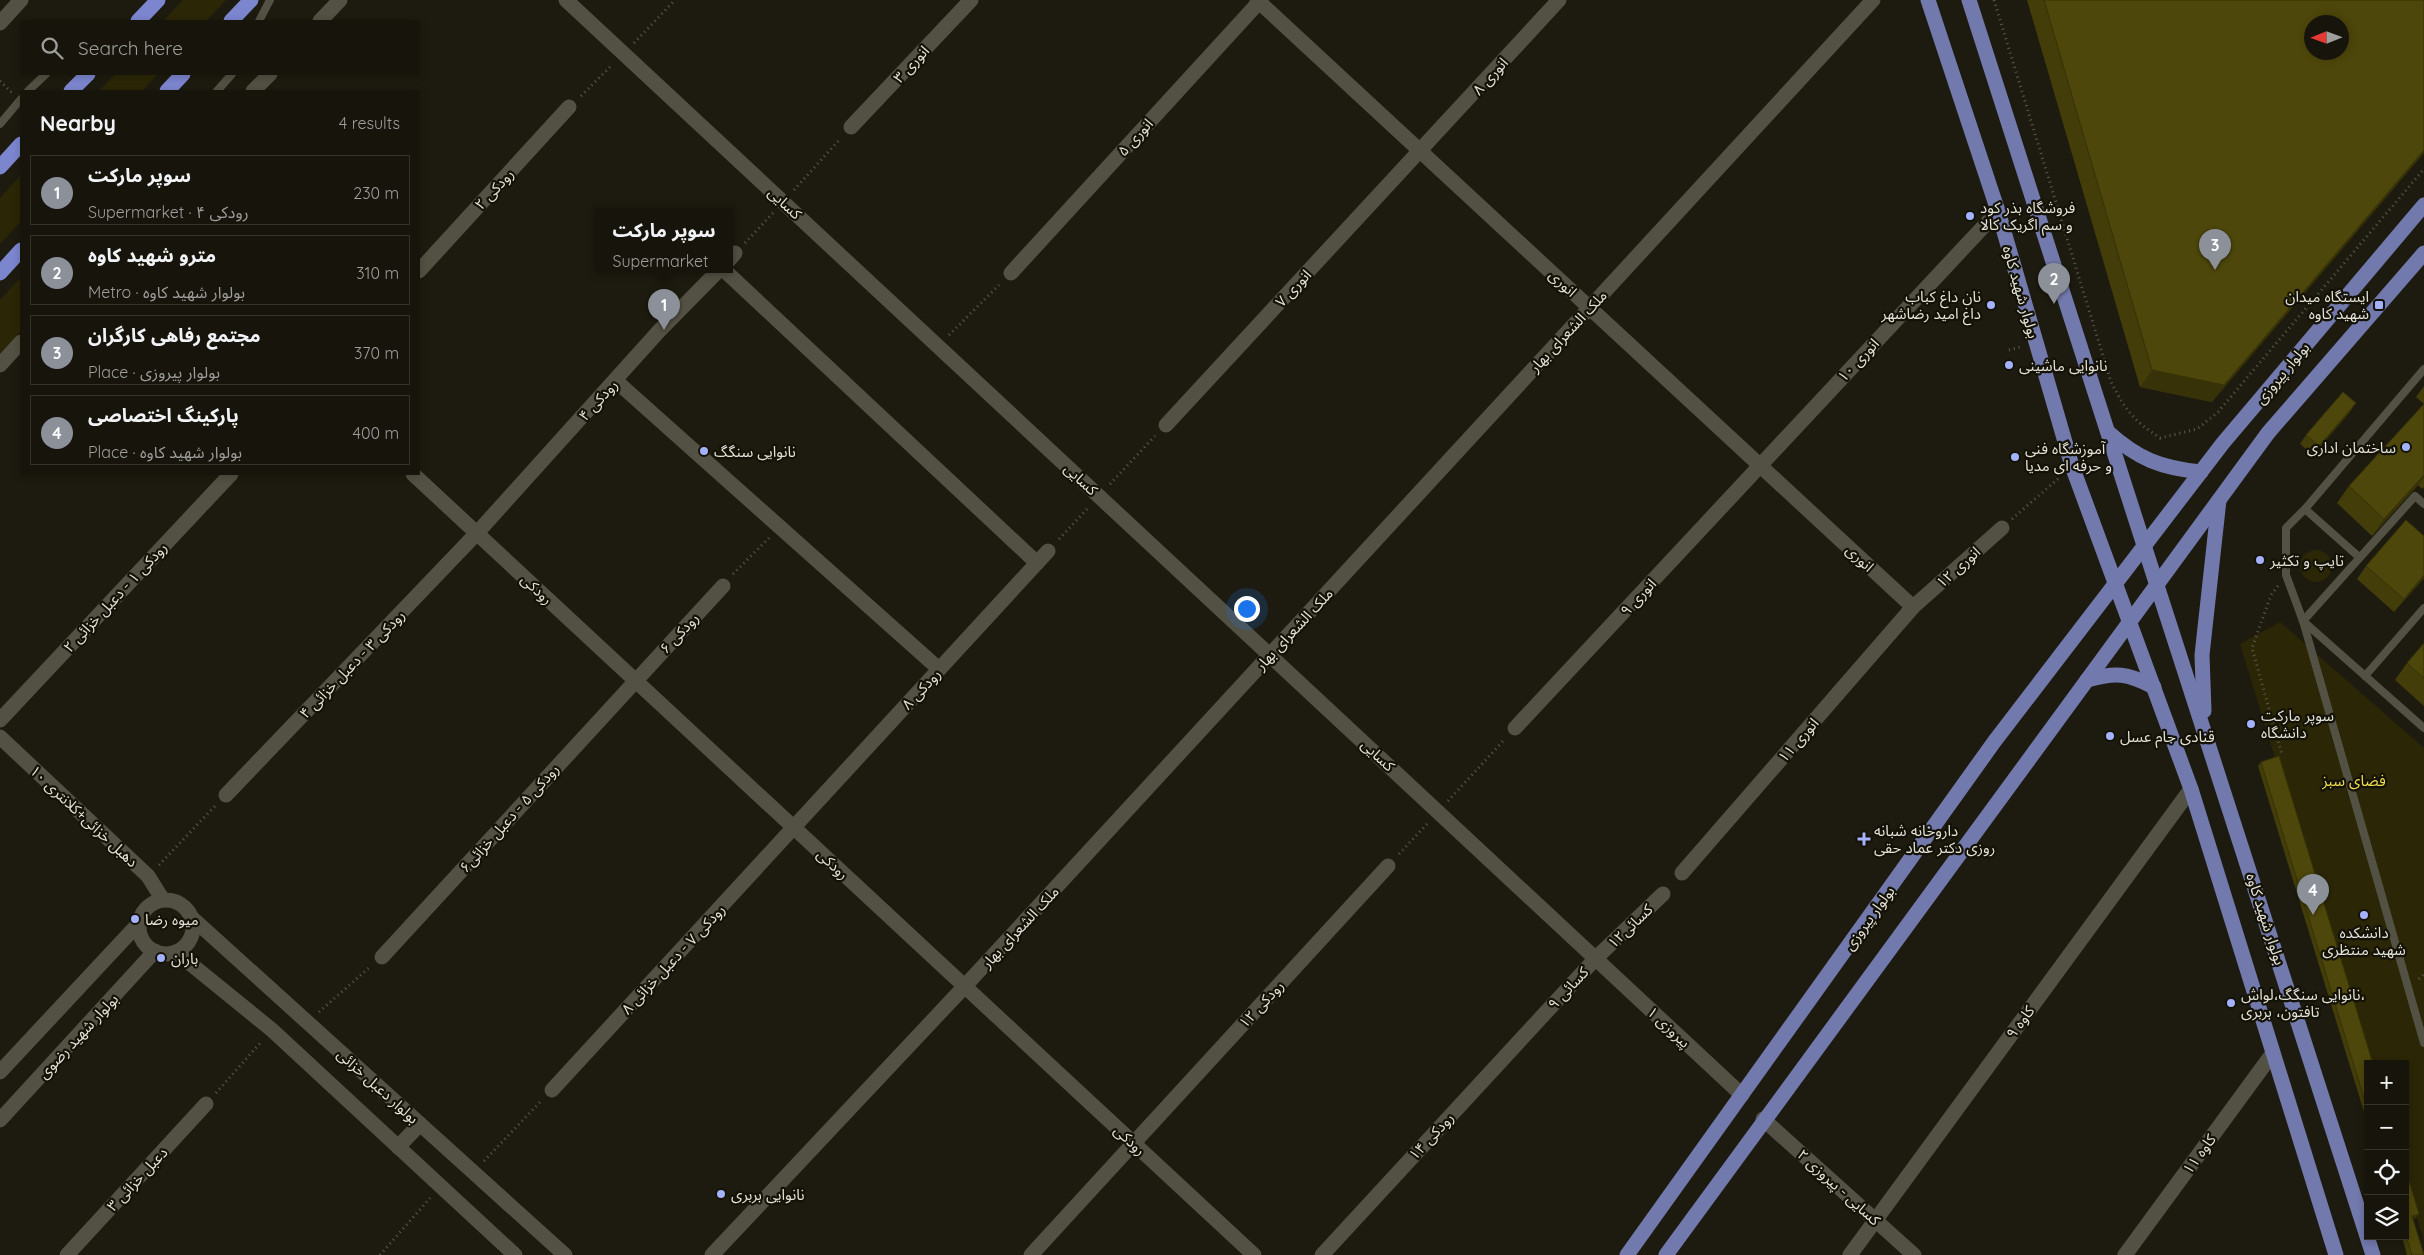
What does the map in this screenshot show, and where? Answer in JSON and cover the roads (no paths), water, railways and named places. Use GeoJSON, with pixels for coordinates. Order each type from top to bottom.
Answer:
{"type":"FeatureCollection","features":[{"type":"Feature","properties":{"kind":"highway"},"geometry":{"type":"LineString","coordinates":[[142,16],[158,0]]}},
{"type":"Feature","properties":{"kind":"highway"},"geometry":{"type":"LineString","coordinates":[[232,20],[251,0]]}},
{"type":"Feature","properties":{"kind":"highway"},"geometry":{"type":"LineString","coordinates":[[72,90],[87,75]]}},
{"type":"Feature","properties":{"kind":"highway"},"geometry":{"type":"LineString","coordinates":[[168,90],[182,75]]}},
{"type":"Feature","properties":{"kind":"highway"},"geometry":{"type":"LineString","coordinates":[[0,167],[20,145]]}},
{"type":"Feature","properties":{"kind":"highway"},"geometry":{"type":"LineString","coordinates":[[0,273],[20,251]]}},
{"type":"Feature","properties":{"kind":"main road","name":"بولوار شهید کاوه"},"geometry":{"type":"LineString","coordinates":[[1928,0],[1998,211],[2072,466],[2130,622]]}},
{"type":"Feature","properties":{"kind":"main road"},"geometry":{"type":"LineString","coordinates":[[1969,0],[2144,545]]}},
{"type":"Feature","properties":{"kind":"main road","name":"بولوار پیروزی"},"geometry":{"type":"LineString","coordinates":[[1627,1255],[1994,742],[2223,443],[2424,205]]}},
{"type":"Feature","properties":{"kind":"main road","name":"بولوار پیروزی"},"geometry":{"type":"LineString","coordinates":[[2130,622],[2268,433],[2424,253]]}},
{"type":"Feature","properties":{"kind":"main road"},"geometry":{"type":"LineString","coordinates":[[2106,430],[2126,448],[2149,462],[2174,470],[2201,472]]}},
{"type":"Feature","properties":{"kind":"main road"},"geometry":{"type":"LineString","coordinates":[[2204,728],[2202,655],[2219,499]]}},
{"type":"Feature","properties":{"kind":"main road","name":"بولوار شهید کاوه"},"geometry":{"type":"LineString","coordinates":[[2144,545],[2374,1255]]}},
{"type":"Feature","properties":{"kind":"main road"},"geometry":{"type":"LineString","coordinates":[[1666,1255],[1763,1119],[2130,622]]}},
{"type":"Feature","properties":{"kind":"main road"},"geometry":{"type":"LineString","coordinates":[[2130,622],[2191,789],[2336,1255]]}},
{"type":"Feature","properties":{"kind":"main road"},"geometry":{"type":"LineString","coordinates":[[2087,680],[2108,674],[2122,674],[2136,678],[2154,687]]}},
{"type":"Feature","properties":{"kind":"street"},"geometry":{"type":"LineString","coordinates":[[0,23],[21,0]]}},
{"type":"Feature","properties":{"kind":"street"},"geometry":{"type":"LineString","coordinates":[[321,20],[340,0]]}},
{"type":"Feature","properties":{"kind":"street","name":"کسایی"},"geometry":{"type":"LineString","coordinates":[[566,0],[1596,958]]}},
{"type":"Feature","properties":{"kind":"street","name":"انوری ۳"},"geometry":{"type":"LineString","coordinates":[[851,127],[971,0]]}},
{"type":"Feature","properties":{"kind":"street","name":"انوری ۸"},"geometry":{"type":"LineString","coordinates":[[1421,151],[1559,0]]}},
{"type":"Feature","properties":{"kind":"street","name":"ملک الشعرای بهار"},"geometry":{"type":"LineString","coordinates":[[712,1255],[965,986],[1873,0]]}},
{"type":"Feature","properties":{"kind":"street","name":"انوری"},"geometry":{"type":"LineString","coordinates":[[1259,1],[1913,607]]}},
{"type":"Feature","properties":{"kind":"street","name":"انوری ۵"},"geometry":{"type":"LineString","coordinates":[[1011,273],[1259,1]]}},
{"type":"Feature","properties":{"kind":"street"},"geometry":{"type":"LineString","coordinates":[[254,90],[269,75]]}},
{"type":"Feature","properties":{"kind":"street","name":"رودکی ۲"},"geometry":{"type":"LineString","coordinates":[[420,270],[569,108]]}},
{"type":"Feature","properties":{"kind":"street","name":"انوری ۷"},"geometry":{"type":"LineString","coordinates":[[1166,425],[1421,151]]}},
{"type":"Feature","properties":{"kind":"street","name":"انوری ۱۰"},"geometry":{"type":"LineString","coordinates":[[1760,465],[1998,211]]}},
{"type":"Feature","properties":{"kind":"street","name":"رودکی ۴"},"geometry":{"type":"LineString","coordinates":[[477,534],[659,331],[718,273]]}},
{"type":"Feature","properties":{"kind":"street"},"geometry":{"type":"LineString","coordinates":[[726,273],[1037,563]]}},
{"type":"Feature","properties":{"kind":"street"},"geometry":{"type":"LineString","coordinates":[[0,365],[20,343]]}},
{"type":"Feature","properties":{"kind":"street"},"geometry":{"type":"LineString","coordinates":[[616,381],[939,669]]}},
{"type":"Feature","properties":{"kind":"street","name":"انوری ۹"},"geometry":{"type":"LineString","coordinates":[[1515,728],[1760,465]]}},
{"type":"Feature","properties":{"kind":"street","name":"رودکی ۱ - دعبل خزائی ۲"},"geometry":{"type":"LineString","coordinates":[[0,720],[230,475]]}},
{"type":"Feature","properties":{"kind":"street","name":"رودکی"},"geometry":{"type":"LineString","coordinates":[[414,475],[1254,1255]]}},
{"type":"Feature","properties":{"kind":"street","name":"انوری ۱۲"},"geometry":{"type":"LineString","coordinates":[[1913,607],[2002,528]]}},
{"type":"Feature","properties":{"kind":"street","name":"رودکی ۳ - دعبل خزائی ۴"},"geometry":{"type":"LineString","coordinates":[[226,795],[477,534]]}},
{"type":"Feature","properties":{"kind":"street","name":"رودکی ۸"},"geometry":{"type":"LineString","coordinates":[[794,828],[1048,551]]}},
{"type":"Feature","properties":{"kind":"street","name":"رودکی ۶"},"geometry":{"type":"LineString","coordinates":[[635,680],[722,586]]}},
{"type":"Feature","properties":{"kind":"street","name":"انوری ۱۱"},"geometry":{"type":"LineString","coordinates":[[1682,873],[1913,607]]}},
{"type":"Feature","properties":{"kind":"street","name":"رودکی ۵ - دعبل خزائی۶"},"geometry":{"type":"LineString","coordinates":[[382,957],[635,680]]}},
{"type":"Feature","properties":{"kind":"street","name":"دهبل خزائی+کلانتری ۱۰"},"geometry":{"type":"LineString","coordinates":[[0,737],[148,876],[163,900]]}},
{"type":"Feature","properties":{"kind":"street","name":"کاوه ۹"},"geometry":{"type":"LineString","coordinates":[[1850,1255],[2191,789]]}},
{"type":"Feature","properties":{"kind":"street","name":"رودکی ۷ - دعبل خزائی ۸"},"geometry":{"type":"LineString","coordinates":[[552,1090],[794,828]]}},
{"type":"Feature","properties":{"kind":"street","name":"رودکی ۱۲"},"geometry":{"type":"LineString","coordinates":[[1030,1255],[1388,866]]}},
{"type":"Feature","properties":{"kind":"street","name":"کسائی۱۲"},"geometry":{"type":"LineString","coordinates":[[1596,958],[1663,894]]}},
{"type":"Feature","properties":{"kind":"street"},"geometry":{"type":"LineString","coordinates":[[163,900],[170,900],[183,906],[191,917],[191,938],[176,952],[162,953],[155,951],[144,942],[139,930],[145,910],[156,902],[163,900]]}},
{"type":"Feature","properties":{"kind":"street","name":"بولوار دعبل خزائی"},"geometry":{"type":"LineString","coordinates":[[191,917],[566,1255]]}},
{"type":"Feature","properties":{"kind":"street"},"geometry":{"type":"LineString","coordinates":[[0,1072],[140,922]]}},
{"type":"Feature","properties":{"kind":"street","name":"بولوار شهید رضوی"},"geometry":{"type":"LineString","coordinates":[[0,1120],[155,951]]}},
{"type":"Feature","properties":{"kind":"street","name":"بولوار دعبل خزائی"},"geometry":{"type":"LineString","coordinates":[[176,952],[272,1030],[515,1255]]}},
{"type":"Feature","properties":{"kind":"street","name":"پیروزی ۱"},"geometry":{"type":"LineString","coordinates":[[1596,958],[1742,1095]]}},
{"type":"Feature","properties":{"kind":"street","name":"کسائی ۹"},"geometry":{"type":"LineString","coordinates":[[1541,1018],[1596,958]]}},
{"type":"Feature","properties":{"kind":"street","name":"رودکی ۱۴"},"geometry":{"type":"LineString","coordinates":[[1322,1255],[1541,1018]]}},
{"type":"Feature","properties":{"kind":"street","name":"کاوه ۱۱"},"geometry":{"type":"LineString","coordinates":[[2125,1255],[2273,1053]]}},
{"type":"Feature","properties":{"kind":"street","name":"دعبل خزائی ۳"},"geometry":{"type":"LineString","coordinates":[[67,1255],[206,1104]]}},
{"type":"Feature","properties":{"kind":"street","name":"کسایی - پیروزی ۲"},"geometry":{"type":"LineString","coordinates":[[1763,1119],[1914,1255]]}},
{"type":"Feature","properties":{"kind":"street"},"geometry":{"type":"LineString","coordinates":[[398,1147],[420,1124]]}},
{"type":"Feature","properties":{"kind":"lane"},"geometry":{"type":"LineString","coordinates":[[260,20],[270,0]]}},
{"type":"Feature","properties":{"kind":"lane"},"geometry":{"type":"LineString","coordinates":[[29,90],[45,75]]}},
{"type":"Feature","properties":{"kind":"lane"},"geometry":{"type":"LineString","coordinates":[[218,90],[231,75]]}},
{"type":"Feature","properties":{"kind":"lane"},"geometry":{"type":"LineString","coordinates":[[0,124],[20,100]]}},
{"type":"Feature","properties":{"kind":"lane"},"geometry":{"type":"LineString","coordinates":[[2424,369],[2305,509],[2286,528],[2286,575],[2303,622],[2424,1043]]}},
{"type":"Feature","properties":{"kind":"lane"},"geometry":{"type":"LineString","coordinates":[[2303,622],[2415,496],[2424,504]]}},
{"type":"Feature","properties":{"kind":"lane"},"geometry":{"type":"LineString","coordinates":[[2305,509],[2359,558]]}},
{"type":"Feature","properties":{"kind":"lane"},"geometry":{"type":"LineString","coordinates":[[2365,676],[2424,608]]}},
{"type":"Feature","properties":{"kind":"lane"},"geometry":{"type":"LineString","coordinates":[[2303,622],[2424,728]]}},
{"type":"Feature","properties":{"kind":"place","name":"فروشگاه بذر کود و سم اگریک کالا"},"geometry":{"type":"Point","coordinates":[1970,216]}},
{"type":"Feature","properties":{"kind":"place","name":"مجتمع رفاهی کارگران"},"geometry":{"type":"Point","coordinates":[2215,270]}},
{"type":"Feature","properties":{"kind":"place","name":"مترو شهید کاوه"},"geometry":{"type":"Point","coordinates":[2054,304]}},
{"type":"Feature","properties":{"kind":"place","name":"نان داغ کباب داغ امید رضاشهر"},"geometry":{"type":"Point","coordinates":[1991,305]}},
{"type":"Feature","properties":{"kind":"place","name":"ایستگاه میدان شهید کاوه"},"geometry":{"type":"Point","coordinates":[2379,305]}},
{"type":"Feature","properties":{"kind":"place","name":"سوپر مارکت"},"geometry":{"type":"Point","coordinates":[664,330]}},
{"type":"Feature","properties":{"kind":"place","name":"نانوایی ماشینی"},"geometry":{"type":"Point","coordinates":[2009,365]}},
{"type":"Feature","properties":{"kind":"place","name":"ساختمان اداری"},"geometry":{"type":"Point","coordinates":[2406,447]}},
{"type":"Feature","properties":{"kind":"place","name":"نانوایی سنگگ"},"geometry":{"type":"Point","coordinates":[704,451]}},
{"type":"Feature","properties":{"kind":"place","name":"آموزشگاه فنی و حرفه ای مدیا"},"geometry":{"type":"Point","coordinates":[2015,457]}},
{"type":"Feature","properties":{"kind":"place","name":"تایپ و تکثیر"},"geometry":{"type":"Point","coordinates":[2260,560]}},
{"type":"Feature","properties":{"kind":"place","name":"سوپر مارکت دانشگاه"},"geometry":{"type":"Point","coordinates":[2251,724]}},
{"type":"Feature","properties":{"kind":"place","name":"قنادی جام عسل"},"geometry":{"type":"Point","coordinates":[2110,736]}},
{"type":"Feature","properties":{"kind":"place","name":"داروخانه شبانه روزی دکتر عماد حقی"},"geometry":{"type":"Point","coordinates":[1864,839]}},
{"type":"Feature","properties":{"kind":"place","name":"پارکینگ اختصاصی"},"geometry":{"type":"Point","coordinates":[2313,915]}},
{"type":"Feature","properties":{"kind":"place","name":"دانشکده شهید منتظری"},"geometry":{"type":"Point","coordinates":[2364,915]}},
{"type":"Feature","properties":{"kind":"place","name":"میوه رضا"},"geometry":{"type":"Point","coordinates":[135,919]}},
{"type":"Feature","properties":{"kind":"place","name":"باران"},"geometry":{"type":"Point","coordinates":[161,958]}},
{"type":"Feature","properties":{"kind":"place","name":"نانوایی سنگگ،لواش، تافتون، بربری"},"geometry":{"type":"Point","coordinates":[2231,1003]}},
{"type":"Feature","properties":{"kind":"place","name":"نانوایی بربری"},"geometry":{"type":"Point","coordinates":[721,1194]}},
{"type":"Feature","properties":{"kind":"park label","name":"فضای سبز"},"geometry":{"type":"Point","coordinates":[2354,780]}}]}
